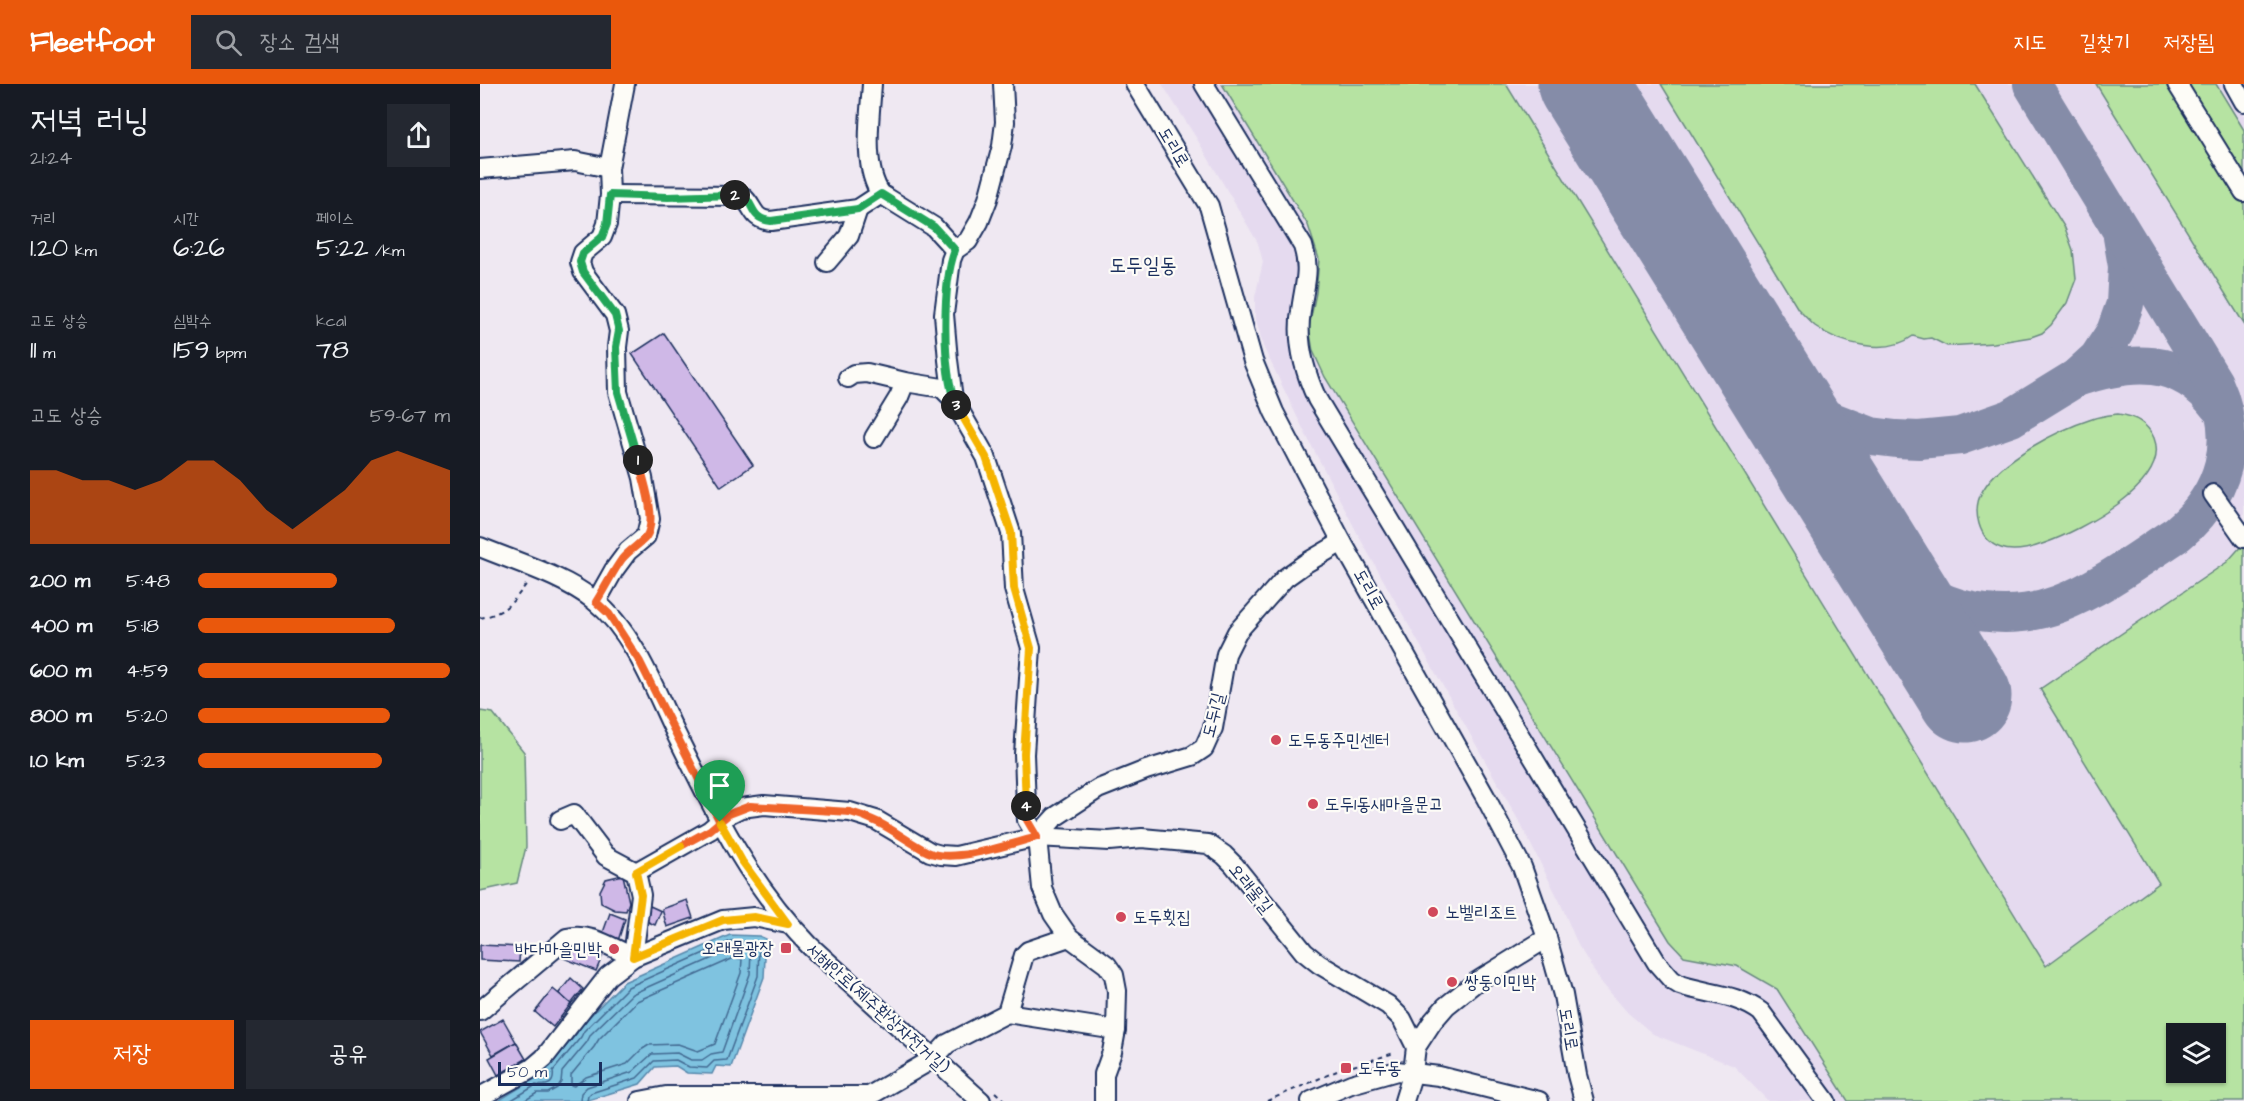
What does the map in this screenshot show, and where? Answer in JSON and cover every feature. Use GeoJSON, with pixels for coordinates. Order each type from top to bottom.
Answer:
{"type":"FeatureCollection","features":[{"type":"Feature","properties":{"kind":"street"},"geometry":{"type":"LineString","coordinates":[[596,602],[628,551],[646,536],[650,519],[643,478],[618,392],[616,347],[619,331],[615,315],[583,272],[580,262],[583,253],[602,237],[607,224],[610,195],[609,168],[626,84]]}},
{"type":"Feature","properties":{"kind":"street"},"geometry":{"type":"LineString","coordinates":[[872,84],[870,161],[876,186],[881,194],[934,227],[955,250]]}},
{"type":"Feature","properties":{"kind":"street"},"geometry":{"type":"LineString","coordinates":[[953,399],[944,314],[951,260],[955,250],[968,241],[988,199],[1002,146],[1005,122],[1003,84]]}},
{"type":"Feature","properties":{"kind":"street","name":"도리로"},"geometry":{"type":"LineString","coordinates":[[1135,84],[1209,206],[1253,360],[1274,412],[1342,542],[1486,798],[1522,867],[1547,938],[1563,995],[1577,1075],[1584,1101]]}},
{"type":"Feature","properties":{"kind":"street"},"geometry":{"type":"LineString","coordinates":[[1204,84],[1303,246],[1308,277],[1300,311],[1301,351],[1307,378],[1317,399],[1657,963],[1672,980],[1680,985],[1738,999],[1761,1012],[1826,1101]]}},
{"type":"Feature","properties":{"kind":"street"},"geometry":{"type":"LineString","coordinates":[[2177,84],[2244,192]]}},
{"type":"Feature","properties":{"kind":"street"},"geometry":{"type":"LineString","coordinates":[[2234,84],[2244,102]]}},
{"type":"Feature","properties":{"kind":"street"},"geometry":{"type":"LineString","coordinates":[[480,169],[575,161],[609,168]]}},
{"type":"Feature","properties":{"kind":"street"},"geometry":{"type":"LineString","coordinates":[[610,195],[742,196],[761,220],[771,221],[858,209],[881,194]]}},
{"type":"Feature","properties":{"kind":"street"},"geometry":{"type":"LineString","coordinates":[[827,262],[849,236],[858,209]]}},
{"type":"Feature","properties":{"kind":"street"},"geometry":{"type":"LineString","coordinates":[[848,378],[854,374],[867,373],[942,388],[953,399],[986,457],[1011,532],[1014,588],[1031,648],[1024,754],[1026,806],[1027,820],[1037,837],[1045,898],[1069,937],[1107,965],[1114,975],[1117,991],[1116,1030],[1112,1052],[1104,1074],[1104,1101]]}},
{"type":"Feature","properties":{"kind":"street"},"geometry":{"type":"LineString","coordinates":[[874,438],[899,397],[905,382]]}},
{"type":"Feature","properties":{"kind":"street"},"geometry":{"type":"LineString","coordinates":[[2213,494],[2244,538]]}},
{"type":"Feature","properties":{"kind":"street","name":"도두1길"},"geometry":{"type":"LineString","coordinates":[[1037,837],[1055,817],[1098,789],[1146,770],[1192,756],[1204,748],[1213,728],[1226,654],[1237,632],[1285,578],[1342,542]]}},
{"type":"Feature","properties":{"kind":"street"},"geometry":{"type":"LineString","coordinates":[[480,547],[536,571]]}},
{"type":"Feature","properties":{"kind":"street","name":"서해안로(제주환상자전거길)"},"geometry":{"type":"LineString","coordinates":[[536,571],[581,591],[596,602],[614,622],[640,662],[742,861],[788,924],[981,1101]]}},
{"type":"Feature","properties":{"kind":"street","name":"오래물길"},"geometry":{"type":"LineString","coordinates":[[636,872],[720,822],[729,814],[750,806],[850,812],[891,827],[930,852],[956,856],[1037,837],[1108,841],[1157,839],[1208,844],[1234,865],[1304,952],[1319,964],[1388,1005],[1402,1019],[1416,1047]]}},
{"type":"Feature","properties":{"kind":"street"},"geometry":{"type":"LineString","coordinates":[[560,820],[574,814],[606,856],[636,872],[641,895],[633,957]]}},
{"type":"Feature","properties":{"kind":"street"},"geometry":{"type":"LineString","coordinates":[[480,1097],[531,1069],[544,1058],[608,976],[633,957],[723,920],[754,917],[788,924]]}},
{"type":"Feature","properties":{"kind":"street"},"geometry":{"type":"LineString","coordinates":[[480,1011],[567,938],[579,935],[590,938],[633,957]]}},
{"type":"Feature","properties":{"kind":"street"},"geometry":{"type":"LineString","coordinates":[[1007,1013],[1024,955],[1028,951],[1069,937]]}},
{"type":"Feature","properties":{"kind":"street"},"geometry":{"type":"LineString","coordinates":[[1404,1101],[1413,1072],[1416,1047],[1433,1021],[1460,994],[1547,938]]}},
{"type":"Feature","properties":{"kind":"street"},"geometry":{"type":"LineString","coordinates":[[639,1101],[659,1096],[872,1098],[933,1059],[947,1044],[1007,1013],[1116,1030]]}},
{"type":"Feature","properties":{"kind":"street"},"geometry":{"type":"LineString","coordinates":[[1311,1101],[1375,1076],[1397,1071],[1413,1072],[1539,1101]]}},
{"type":"Feature","properties":{"kind":"path"},"geometry":{"type":"LineString","coordinates":[[480,618],[509,608],[536,571]]}},
{"type":"Feature","properties":{"kind":"shaded area"},"geometry":{"type":"Polygon","coordinates":[[[1162,84],[2244,84],[2244,1101],[1768,1101],[1734,1066],[1653,1034],[1628,1013],[1601,982],[1578,945],[1560,902],[1520,823],[1362,542],[1263,346],[1255,315],[1255,297],[1263,262],[1258,243],[1162,84]]]}},
{"type":"Feature","properties":{"kind":"green space"},"geometry":{"type":"Polygon","coordinates":[[[1222,84],[1506,84],[2046,966],[2159,883],[2040,689],[2227,562],[2244,543],[2244,1101],[1848,1101],[1777,989],[1737,966],[1684,956],[1670,941],[1325,377],[1313,351],[1309,327],[1316,293],[1319,259],[1308,225],[1222,84]]]}},
{"type":"Feature","properties":{"kind":"green space"},"geometry":{"type":"Polygon","coordinates":[[[1661,84],[1975,84],[2065,228],[2073,250],[2076,279],[2067,303],[2042,333],[1994,343],[1947,346],[1931,338],[1913,336],[1902,342],[1877,346],[1850,342],[1825,332],[1815,326],[1798,309],[1661,84]]]}},
{"type":"Feature","properties":{"kind":"green space"},"geometry":{"type":"Polygon","coordinates":[[[2096,84],[2216,84],[2244,130],[2244,324],[2096,84]]]}},
{"type":"Feature","properties":{"kind":"green space"},"geometry":{"type":"Polygon","coordinates":[[[2118,414],[2139,421],[2148,428],[2154,438],[2156,455],[2149,472],[2136,488],[2099,517],[2040,545],[2012,550],[2001,548],[1987,538],[1977,515],[1979,498],[1991,479],[2003,467],[2032,447],[2063,430],[2095,418],[2118,414]]]}},
{"type":"Feature","properties":{"kind":"green space"},"geometry":{"type":"Polygon","coordinates":[[[480,711],[493,713],[524,752],[526,847],[517,883],[480,891],[480,711]]]}},
{"type":"Feature","properties":{"kind":"water"},"geometry":{"type":"Polygon","coordinates":[[[730,935],[759,936],[766,939],[764,977],[731,1067],[716,1066],[712,1074],[687,1073],[676,1066],[655,1067],[640,1084],[585,1101],[498,1101],[539,1076],[543,1081],[548,1078],[545,1071],[577,1033],[576,1030],[624,982],[730,935]]]}},
{"type":"Feature","properties":{"kind":"building"},"geometry":{"type":"Polygon","coordinates":[[[664,333],[753,465],[721,487],[632,354],[664,333]]]}},
{"type":"Feature","properties":{"kind":"building"},"geometry":{"type":"Polygon","coordinates":[[[623,875],[629,902],[626,911],[615,910],[601,903],[600,891],[606,879],[623,875]]]}},
{"type":"Feature","properties":{"kind":"building"},"geometry":{"type":"Polygon","coordinates":[[[687,900],[693,918],[667,927],[662,909],[687,900]]]}},
{"type":"Feature","properties":{"kind":"building"},"geometry":{"type":"Polygon","coordinates":[[[650,906],[661,911],[655,925],[644,920],[650,906]]]}},
{"type":"Feature","properties":{"kind":"building"},"geometry":{"type":"Polygon","coordinates":[[[610,913],[625,919],[617,944],[601,938],[610,913]]]}},
{"type":"Feature","properties":{"kind":"building"},"geometry":{"type":"Polygon","coordinates":[[[578,939],[605,950],[596,971],[561,957],[559,953],[578,939]]]}},
{"type":"Feature","properties":{"kind":"building"},"geometry":{"type":"Polygon","coordinates":[[[480,945],[520,947],[519,962],[480,960],[480,945]]]}},
{"type":"Feature","properties":{"kind":"building"},"geometry":{"type":"Polygon","coordinates":[[[571,978],[583,989],[571,1004],[559,993],[571,978]]]}},
{"type":"Feature","properties":{"kind":"building"},"geometry":{"type":"Polygon","coordinates":[[[553,989],[571,1004],[553,1027],[535,1012],[553,989]]]}},
{"type":"Feature","properties":{"kind":"building"},"geometry":{"type":"Polygon","coordinates":[[[503,1019],[516,1042],[493,1055],[480,1032],[503,1019]]]}},
{"type":"Feature","properties":{"kind":"building"},"geometry":{"type":"Polygon","coordinates":[[[516,1042],[526,1059],[498,1075],[489,1058],[516,1042]]]}},
{"type":"Feature","properties":{"kind":"taxiway"},"geometry":{"type":"LineString","coordinates":[[1880,556],[1915,587],[1948,604],[1985,613],[2004,614],[2041,610],[2090,590],[2177,534],[2207,502],[2217,484],[2226,446],[2226,425],[2222,404],[2214,383],[2032,84]]}},
{"type":"Feature","properties":{"kind":"taxiway"},"geometry":{"type":"LineString","coordinates":[[1743,341],[1787,392],[1827,419],[1871,436],[1919,440],[1960,436],[2011,418],[2076,378],[2098,358],[2115,332],[2125,304],[2127,266],[2122,237]]}},
{"type":"Feature","properties":{"kind":"taxiway"},"geometry":{"type":"LineString","coordinates":[[2076,378],[2116,368],[2153,366],[2171,370],[2187,378],[2203,389],[2218,406]]}},
{"type":"Feature","properties":{"kind":"runway"},"geometry":{"type":"LineString","coordinates":[[1584,84],[1965,696]]}},
{"type":"Feature","properties":{"kind":"place","name":"도두동주민센터"},"geometry":{"type":"Point","coordinates":[1276,740]}},
{"type":"Feature","properties":{"kind":"place","name":"도두1동새마을문고"},"geometry":{"type":"Point","coordinates":[1313,804]}},
{"type":"Feature","properties":{"kind":"place","name":"노벨리조트"},"geometry":{"type":"Point","coordinates":[1433,912]}},
{"type":"Feature","properties":{"kind":"place","name":"도두횟집"},"geometry":{"type":"Point","coordinates":[1121,917]}},
{"type":"Feature","properties":{"kind":"place","name":"오래물광장"},"geometry":{"type":"Point","coordinates":[786,948]}},
{"type":"Feature","properties":{"kind":"place","name":"바다마을민박"},"geometry":{"type":"Point","coordinates":[614,949]}},
{"type":"Feature","properties":{"kind":"place","name":"쌍둥이민박"},"geometry":{"type":"Point","coordinates":[1452,982]}},
{"type":"Feature","properties":{"kind":"place","name":"도두동"},"geometry":{"type":"Point","coordinates":[1346,1068]}},
{"type":"Feature","properties":{"kind":"district","name":"도두일동"},"geometry":{"type":"Point","coordinates":[1143,265]}},
{"type":"Feature","properties":{"kind":"route"},"geometry":{"type":"LineString","coordinates":[[720,822],[630,644],[609,614],[596,602],[628,551],[646,536],[650,519],[643,478],[618,392],[616,347],[619,331],[615,315],[583,272],[580,262],[583,253],[602,237],[607,224],[610,195],[742,196],[761,220],[771,221],[858,209],[881,194],[934,227],[955,250],[951,260],[944,314],[953,399],[986,457],[1011,532],[1014,588],[1031,648],[1024,754],[1027,820],[1037,837],[956,856],[940,855],[930,852],[891,827],[863,815],[764,805],[741,808],[729,814],[720,822],[710,830],[636,872],[641,895],[633,957],[723,920],[754,917],[788,924],[742,861],[720,822]]}}]}
